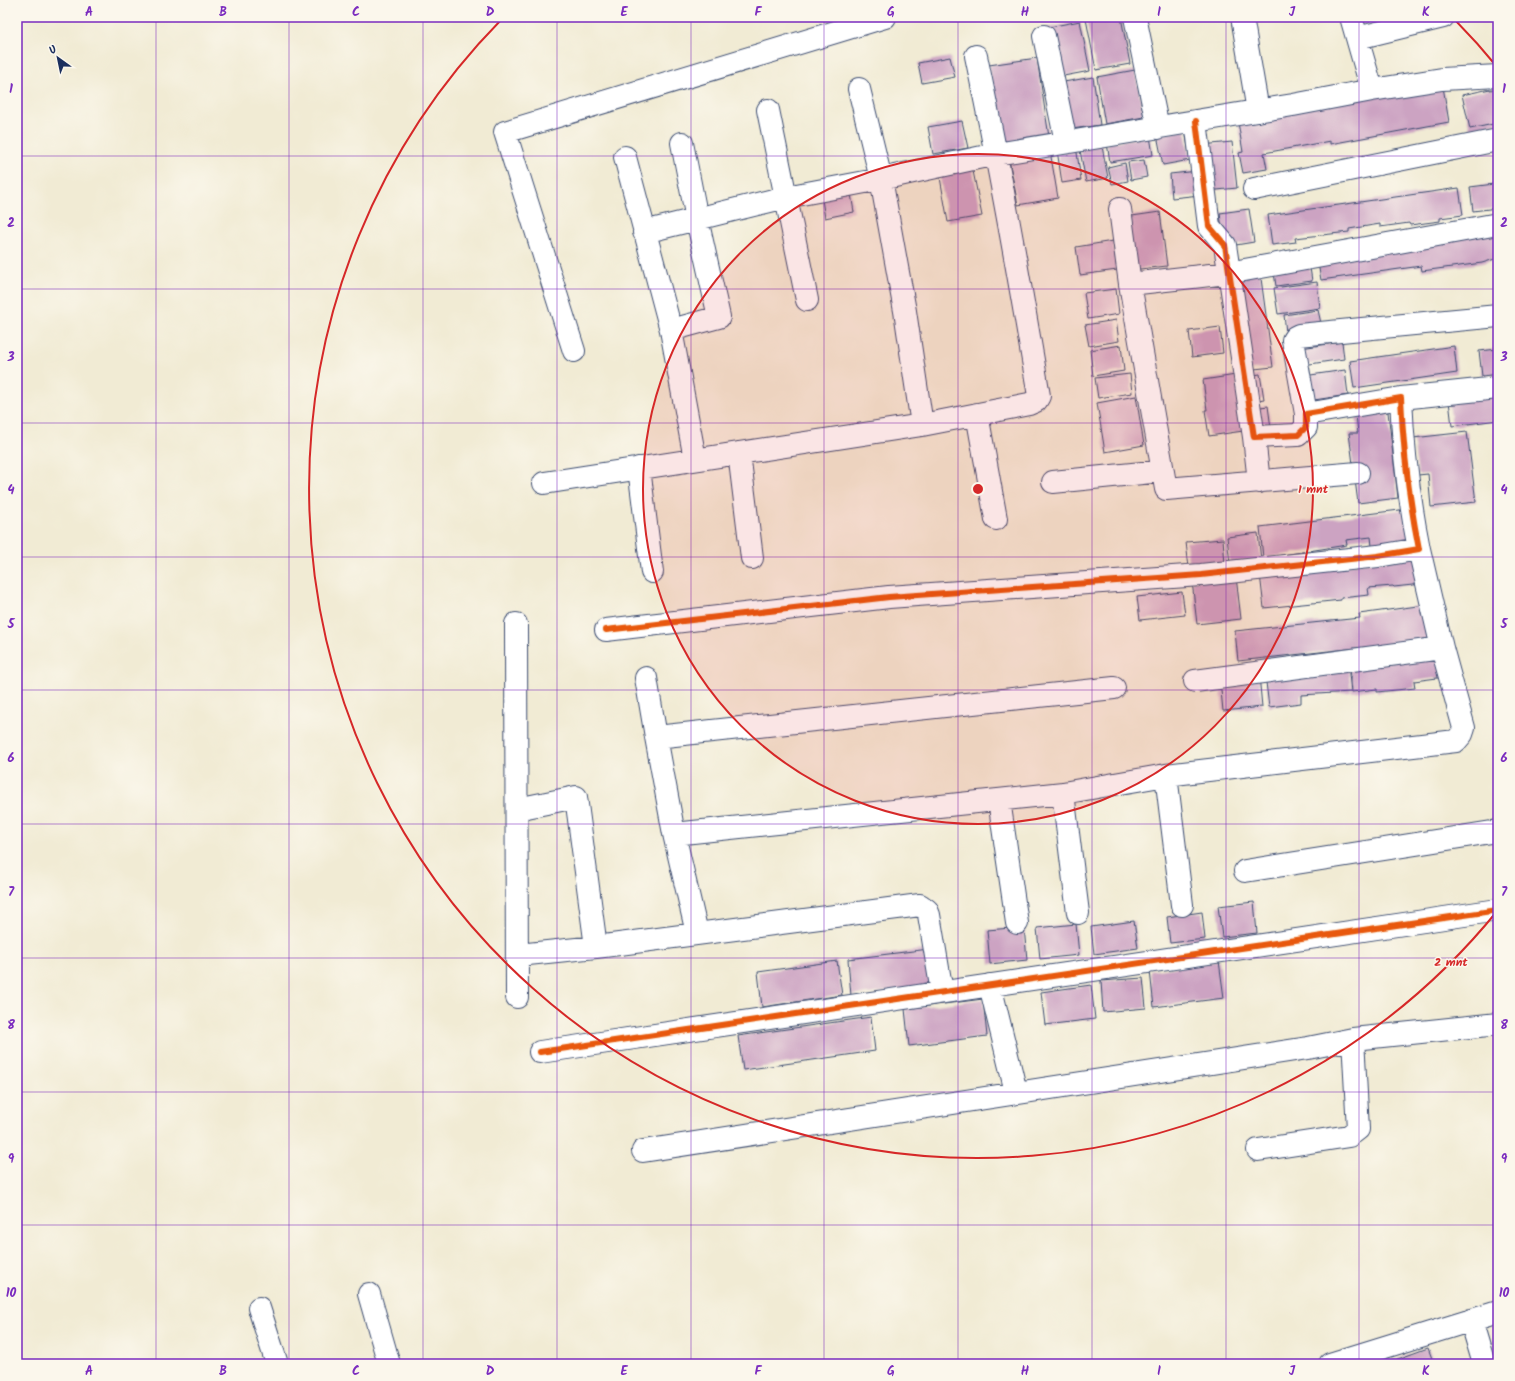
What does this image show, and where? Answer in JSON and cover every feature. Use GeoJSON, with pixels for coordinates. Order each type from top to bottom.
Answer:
{"type":"FeatureCollection","features":[{"type":"Feature","properties":{"kind":"street"},"geometry":{"type":"LineString","coordinates":[[574,351],[505,132],[885,17]]}},
{"type":"Feature","properties":{"kind":"street"},"geometry":{"type":"LineString","coordinates":[[1135,17],[1158,128]]}},
{"type":"Feature","properties":{"kind":"street"},"geometry":{"type":"LineString","coordinates":[[1242,17],[1258,111]]}},
{"type":"Feature","properties":{"kind":"street"},"geometry":{"type":"LineString","coordinates":[[1351,17],[1372,90]]}},
{"type":"Feature","properties":{"kind":"street"},"geometry":{"type":"LineString","coordinates":[[1357,38],[1443,17]]}},
{"type":"Feature","properties":{"kind":"street"},"geometry":{"type":"LineString","coordinates":[[1044,36],[1066,142]]}},
{"type":"Feature","properties":{"kind":"street"},"geometry":{"type":"LineString","coordinates":[[544,483],[922,425],[1029,404],[1036,401],[1039,396],[996,154],[976,56]]}},
{"type":"Feature","properties":{"kind":"street"},"geometry":{"type":"LineString","coordinates":[[644,232],[786,197],[881,179],[996,154],[1158,128],[1442,79],[1498,76]]}},
{"type":"Feature","properties":{"kind":"street"},"geometry":{"type":"LineString","coordinates":[[859,89],[881,179],[905,311],[922,425]]}},
{"type":"Feature","properties":{"kind":"street"},"geometry":{"type":"LineString","coordinates":[[768,110],[807,300]]}},
{"type":"Feature","properties":{"kind":"street"},"geometry":{"type":"LineString","coordinates":[[1196,121],[1209,226],[1225,246],[1254,437],[1259,482]]}},
{"type":"Feature","properties":{"kind":"street"},"geometry":{"type":"LineString","coordinates":[[1254,189],[1498,140]]}},
{"type":"Feature","properties":{"kind":"street"},"geometry":{"type":"LineString","coordinates":[[672,330],[719,317],[682,143]]}},
{"type":"Feature","properties":{"kind":"street"},"geometry":{"type":"LineString","coordinates":[[625,157],[644,232],[672,330],[696,459]]}},
{"type":"Feature","properties":{"kind":"street"},"geometry":{"type":"LineString","coordinates":[[1120,209],[1130,284],[1166,489],[1358,473]]}},
{"type":"Feature","properties":{"kind":"street"},"geometry":{"type":"LineString","coordinates":[[1130,284],[1228,273],[1498,224]]}},
{"type":"Feature","properties":{"kind":"street"},"geometry":{"type":"LineString","coordinates":[[1254,437],[1298,435],[1306,427],[1306,414],[1293,340],[1300,335],[1498,316]]}},
{"type":"Feature","properties":{"kind":"street"},"geometry":{"type":"LineString","coordinates":[[1306,414],[1401,398],[1498,388]]}},
{"type":"Feature","properties":{"kind":"street"},"geometry":{"type":"LineString","coordinates":[[674,834],[1063,793],[1166,775],[1456,741],[1462,734],[1464,728],[1442,648],[1419,549],[1406,460],[1401,398]]}},
{"type":"Feature","properties":{"kind":"street"},"geometry":{"type":"LineString","coordinates":[[977,414],[996,519]]}},
{"type":"Feature","properties":{"kind":"street"},"geometry":{"type":"LineString","coordinates":[[739,453],[752,558]]}},
{"type":"Feature","properties":{"kind":"street"},"geometry":{"type":"LineString","coordinates":[[639,468],[652,572]]}},
{"type":"Feature","properties":{"kind":"street"},"geometry":{"type":"LineString","coordinates":[[1053,482],[1162,471]]}},
{"type":"Feature","properties":{"kind":"street"},"geometry":{"type":"LineString","coordinates":[[606,630],[889,597],[1201,574],[1378,556],[1419,549]]}},
{"type":"Feature","properties":{"kind":"street"},"geometry":{"type":"LineString","coordinates":[[516,624],[517,997]]}},
{"type":"Feature","properties":{"kind":"street"},"geometry":{"type":"LineString","coordinates":[[1195,681],[1442,648]]}},
{"type":"Feature","properties":{"kind":"street"},"geometry":{"type":"LineString","coordinates":[[646,678],[674,834],[697,933]]}},
{"type":"Feature","properties":{"kind":"street"},"geometry":{"type":"LineString","coordinates":[[656,737],[1114,688]]}},
{"type":"Feature","properties":{"kind":"street"},"geometry":{"type":"LineString","coordinates":[[1166,775],[1182,905]]}},
{"type":"Feature","properties":{"kind":"street"},"geometry":{"type":"LineString","coordinates":[[1063,793],[1078,913]]}},
{"type":"Feature","properties":{"kind":"street"},"geometry":{"type":"LineString","coordinates":[[517,809],[576,797],[596,947]]}},
{"type":"Feature","properties":{"kind":"street"},"geometry":{"type":"LineString","coordinates":[[999,800],[1017,923]]}},
{"type":"Feature","properties":{"kind":"street"},"geometry":{"type":"LineString","coordinates":[[1245,871],[1498,831]]}},
{"type":"Feature","properties":{"kind":"street"},"geometry":{"type":"LineString","coordinates":[[518,954],[596,947],[920,905],[927,910],[929,916],[942,992]]}},
{"type":"Feature","properties":{"kind":"street"},"geometry":{"type":"LineString","coordinates":[[540,1052],[1498,910]]}},
{"type":"Feature","properties":{"kind":"street"},"geometry":{"type":"LineString","coordinates":[[990,985],[1016,1092]]}},
{"type":"Feature","properties":{"kind":"street"},"geometry":{"type":"LineString","coordinates":[[644,1151],[1016,1092],[1308,1048],[1353,1039],[1498,1024]]}},
{"type":"Feature","properties":{"kind":"street"},"geometry":{"type":"LineString","coordinates":[[1258,1150],[1349,1136],[1358,1128],[1353,1039]]}},
{"type":"Feature","properties":{"kind":"street"},"geometry":{"type":"LineString","coordinates":[[369,1294],[389,1364]]}},
{"type":"Feature","properties":{"kind":"street"},"geometry":{"type":"LineString","coordinates":[[259,1308],[277,1364]]}},
{"type":"Feature","properties":{"kind":"street"},"geometry":{"type":"LineString","coordinates":[[1330,1364],[1498,1312]]}},
{"type":"Feature","properties":{"kind":"street"},"geometry":{"type":"LineString","coordinates":[[1471,1320],[1484,1364]]}},
{"type":"Feature","properties":{"kind":"building"},"geometry":{"type":"Polygon","coordinates":[[[1097,17],[1121,17],[1130,64],[1096,70],[1086,19],[1097,17]]]}},
{"type":"Feature","properties":{"kind":"building"},"geometry":{"type":"Polygon","coordinates":[[[1080,21],[1090,71],[1053,78],[1044,28],[1080,21]]]}},
{"type":"Feature","properties":{"kind":"building"},"geometry":{"type":"Polygon","coordinates":[[[950,57],[955,77],[922,83],[918,63],[950,57]]]}},
{"type":"Feature","properties":{"kind":"building"},"geometry":{"type":"Polygon","coordinates":[[[1037,58],[1049,137],[1001,145],[989,65],[1037,58]]]}},
{"type":"Feature","properties":{"kind":"building"},"geometry":{"type":"Polygon","coordinates":[[[1135,70],[1144,117],[1105,124],[1097,77],[1135,70]]]}},
{"type":"Feature","properties":{"kind":"building"},"geometry":{"type":"Polygon","coordinates":[[[1093,77],[1100,125],[1065,130],[1058,83],[1093,77]]]}},
{"type":"Feature","properties":{"kind":"building"},"geometry":{"type":"Polygon","coordinates":[[[1442,81],[1449,122],[1330,144],[1330,141],[1264,153],[1267,169],[1243,173],[1239,153],[1243,152],[1238,122],[1442,81]]]}},
{"type":"Feature","properties":{"kind":"building"},"geometry":{"type":"Polygon","coordinates":[[[1490,89],[1498,89],[1498,123],[1470,129],[1462,95],[1490,89]]]}},
{"type":"Feature","properties":{"kind":"building"},"geometry":{"type":"Polygon","coordinates":[[[962,121],[968,148],[933,154],[928,127],[962,121]]]}},
{"type":"Feature","properties":{"kind":"building"},"geometry":{"type":"Polygon","coordinates":[[[1185,130],[1190,160],[1163,165],[1157,135],[1185,130]]]}},
{"type":"Feature","properties":{"kind":"building"},"geometry":{"type":"Polygon","coordinates":[[[1150,136],[1153,155],[1110,162],[1107,143],[1150,136]]]}},
{"type":"Feature","properties":{"kind":"building"},"geometry":{"type":"Polygon","coordinates":[[[1101,141],[1108,178],[1086,182],[1079,145],[1101,141]]]}},
{"type":"Feature","properties":{"kind":"building"},"geometry":{"type":"Polygon","coordinates":[[[1232,142],[1237,188],[1207,191],[1202,145],[1232,142]]]}},
{"type":"Feature","properties":{"kind":"building"},"geometry":{"type":"Polygon","coordinates":[[[1076,146],[1081,180],[1062,183],[1057,150],[1076,146]]]}},
{"type":"Feature","properties":{"kind":"building"},"geometry":{"type":"Polygon","coordinates":[[[1050,151],[1058,198],[1018,205],[1009,159],[1050,151]]]}},
{"type":"Feature","properties":{"kind":"building"},"geometry":{"type":"Polygon","coordinates":[[[1144,160],[1147,177],[1131,180],[1128,162],[1144,160]]]}},
{"type":"Feature","properties":{"kind":"building"},"geometry":{"type":"Polygon","coordinates":[[[1125,163],[1128,181],[1112,184],[1108,167],[1125,163]]]}},
{"type":"Feature","properties":{"kind":"building"},"geometry":{"type":"Polygon","coordinates":[[[972,166],[982,216],[948,222],[939,172],[972,166]]]}},
{"type":"Feature","properties":{"kind":"building"},"geometry":{"type":"Polygon","coordinates":[[[1198,171],[1200,195],[1172,198],[1170,174],[1198,171]]]}},
{"type":"Feature","properties":{"kind":"building"},"geometry":{"type":"Polygon","coordinates":[[[1494,184],[1497,208],[1473,211],[1470,187],[1494,184]]]}},
{"type":"Feature","properties":{"kind":"building"},"geometry":{"type":"Polygon","coordinates":[[[850,188],[854,212],[825,218],[821,193],[850,188]]]}},
{"type":"Feature","properties":{"kind":"building"},"geometry":{"type":"Polygon","coordinates":[[[1459,188],[1463,215],[1440,218],[1440,221],[1410,225],[1409,223],[1380,227],[1380,224],[1349,229],[1349,232],[1295,238],[1296,242],[1272,245],[1268,215],[1459,188]]]}},
{"type":"Feature","properties":{"kind":"building"},"geometry":{"type":"Polygon","coordinates":[[[1249,209],[1254,242],[1224,247],[1220,213],[1249,209]]]}},
{"type":"Feature","properties":{"kind":"building"},"geometry":{"type":"Polygon","coordinates":[[[1160,212],[1167,266],[1131,270],[1125,217],[1160,212]]]}},
{"type":"Feature","properties":{"kind":"building"},"geometry":{"type":"Polygon","coordinates":[[[1498,225],[1498,258],[1482,263],[1422,271],[1421,266],[1321,280],[1317,257],[1498,225]]]}},
{"type":"Feature","properties":{"kind":"building"},"geometry":{"type":"Polygon","coordinates":[[[1113,241],[1117,270],[1080,275],[1076,247],[1113,241]]]}},
{"type":"Feature","properties":{"kind":"building"},"geometry":{"type":"Polygon","coordinates":[[[1309,261],[1312,281],[1276,286],[1273,266],[1309,261]]]}},
{"type":"Feature","properties":{"kind":"building"},"geometry":{"type":"Polygon","coordinates":[[[1260,271],[1273,367],[1245,370],[1229,276],[1260,271]]]}},
{"type":"Feature","properties":{"kind":"building"},"geometry":{"type":"Polygon","coordinates":[[[1317,282],[1320,308],[1278,314],[1274,288],[1317,282]]]}},
{"type":"Feature","properties":{"kind":"building"},"geometry":{"type":"Polygon","coordinates":[[[1116,289],[1119,314],[1088,319],[1084,293],[1116,289]]]}},
{"type":"Feature","properties":{"kind":"building"},"geometry":{"type":"Polygon","coordinates":[[[1318,310],[1322,328],[1286,332],[1284,315],[1318,310]]]}},
{"type":"Feature","properties":{"kind":"building"},"geometry":{"type":"Polygon","coordinates":[[[1116,320],[1119,341],[1089,346],[1085,325],[1116,320]]]}},
{"type":"Feature","properties":{"kind":"building"},"geometry":{"type":"Polygon","coordinates":[[[1220,327],[1223,353],[1192,357],[1189,331],[1220,327]]]}},
{"type":"Feature","properties":{"kind":"building"},"geometry":{"type":"Polygon","coordinates":[[[1342,342],[1344,359],[1303,365],[1301,348],[1342,342]]]}},
{"type":"Feature","properties":{"kind":"building"},"geometry":{"type":"Polygon","coordinates":[[[1121,345],[1124,371],[1093,376],[1090,350],[1121,345]]]}},
{"type":"Feature","properties":{"kind":"building"},"geometry":{"type":"Polygon","coordinates":[[[1454,346],[1457,373],[1354,388],[1350,361],[1454,346]]]}},
{"type":"Feature","properties":{"kind":"building"},"geometry":{"type":"Polygon","coordinates":[[[1498,349],[1498,374],[1482,376],[1479,351],[1498,349]]]}},
{"type":"Feature","properties":{"kind":"building"},"geometry":{"type":"Polygon","coordinates":[[[1345,370],[1348,395],[1307,401],[1304,376],[1345,370]]]}},
{"type":"Feature","properties":{"kind":"building"},"geometry":{"type":"Polygon","coordinates":[[[1130,374],[1132,393],[1098,398],[1095,378],[1130,374]]]}},
{"type":"Feature","properties":{"kind":"building"},"geometry":{"type":"Polygon","coordinates":[[[1260,374],[1264,399],[1245,402],[1241,377],[1260,374]]]}},
{"type":"Feature","properties":{"kind":"building"},"geometry":{"type":"Polygon","coordinates":[[[1236,375],[1243,431],[1209,436],[1205,410],[1207,410],[1203,380],[1236,375]]]}},
{"type":"Feature","properties":{"kind":"building"},"geometry":{"type":"Polygon","coordinates":[[[1498,395],[1498,420],[1452,426],[1449,401],[1498,395]]]}},
{"type":"Feature","properties":{"kind":"building"},"geometry":{"type":"Polygon","coordinates":[[[1136,396],[1144,445],[1105,452],[1097,403],[1136,396]]]}},
{"type":"Feature","properties":{"kind":"building"},"geometry":{"type":"Polygon","coordinates":[[[1268,406],[1271,428],[1249,431],[1246,409],[1268,406]]]}},
{"type":"Feature","properties":{"kind":"building"},"geometry":{"type":"Polygon","coordinates":[[[1388,412],[1398,498],[1358,503],[1349,433],[1358,433],[1356,415],[1388,412]]]}},
{"type":"Feature","properties":{"kind":"building"},"geometry":{"type":"Polygon","coordinates":[[[1467,432],[1476,502],[1431,507],[1428,474],[1418,475],[1413,438],[1467,432]]]}},
{"type":"Feature","properties":{"kind":"building"},"geometry":{"type":"Polygon","coordinates":[[[1408,509],[1412,542],[1372,546],[1371,537],[1346,540],[1347,545],[1263,558],[1260,527],[1408,509]]]}},
{"type":"Feature","properties":{"kind":"building"},"geometry":{"type":"Polygon","coordinates":[[[1258,533],[1261,560],[1230,564],[1227,537],[1258,533]]]}},
{"type":"Feature","properties":{"kind":"building"},"geometry":{"type":"Polygon","coordinates":[[[1223,539],[1225,564],[1189,568],[1186,542],[1223,539]]]}},
{"type":"Feature","properties":{"kind":"building"},"geometry":{"type":"Polygon","coordinates":[[[1419,557],[1422,584],[1368,588],[1369,595],[1341,598],[1341,600],[1264,608],[1260,574],[1419,557]]]}},
{"type":"Feature","properties":{"kind":"building"},"geometry":{"type":"Polygon","coordinates":[[[1236,577],[1241,619],[1197,624],[1192,581],[1236,577]]]}},
{"type":"Feature","properties":{"kind":"building"},"geometry":{"type":"Polygon","coordinates":[[[1182,592],[1185,615],[1140,620],[1137,597],[1182,592]]]}},
{"type":"Feature","properties":{"kind":"building"},"geometry":{"type":"Polygon","coordinates":[[[1425,605],[1429,640],[1238,661],[1235,631],[1360,618],[1359,614],[1425,605]]]}},
{"type":"Feature","properties":{"kind":"building"},"geometry":{"type":"Polygon","coordinates":[[[1442,656],[1445,677],[1414,681],[1415,688],[1377,692],[1377,689],[1352,692],[1350,666],[1442,656]]]}},
{"type":"Feature","properties":{"kind":"building"},"geometry":{"type":"Polygon","coordinates":[[[1348,665],[1351,692],[1301,695],[1301,703],[1269,707],[1265,674],[1348,665]]]}},
{"type":"Feature","properties":{"kind":"building"},"geometry":{"type":"Polygon","coordinates":[[[1259,675],[1262,707],[1223,711],[1220,680],[1259,675]]]}},
{"type":"Feature","properties":{"kind":"building"},"geometry":{"type":"Polygon","coordinates":[[[1254,902],[1257,933],[1222,937],[1218,906],[1254,902]]]}},
{"type":"Feature","properties":{"kind":"building"},"geometry":{"type":"Polygon","coordinates":[[[1202,912],[1205,939],[1170,943],[1167,917],[1202,912]]]}},
{"type":"Feature","properties":{"kind":"building"},"geometry":{"type":"Polygon","coordinates":[[[1134,921],[1138,948],[1094,954],[1091,927],[1134,921]]]}},
{"type":"Feature","properties":{"kind":"building"},"geometry":{"type":"Polygon","coordinates":[[[1076,924],[1079,955],[1040,959],[1037,928],[1076,924]]]}},
{"type":"Feature","properties":{"kind":"building"},"geometry":{"type":"Polygon","coordinates":[[[1024,927],[1027,960],[990,964],[987,930],[1024,927]]]}},
{"type":"Feature","properties":{"kind":"building"},"geometry":{"type":"Polygon","coordinates":[[[929,949],[933,986],[851,996],[848,959],[929,949]]]}},
{"type":"Feature","properties":{"kind":"building"},"geometry":{"type":"Polygon","coordinates":[[[837,961],[842,995],[762,1007],[758,972],[837,961]]]}},
{"type":"Feature","properties":{"kind":"building"},"geometry":{"type":"Polygon","coordinates":[[[1219,961],[1224,998],[1154,1007],[1150,971],[1219,961]]]}},
{"type":"Feature","properties":{"kind":"building"},"geometry":{"type":"Polygon","coordinates":[[[1143,978],[1146,1008],[1103,1012],[1101,981],[1143,978]]]}},
{"type":"Feature","properties":{"kind":"building"},"geometry":{"type":"Polygon","coordinates":[[[1091,985],[1095,1019],[1045,1025],[1041,992],[1091,985]]]}},
{"type":"Feature","properties":{"kind":"building"},"geometry":{"type":"Polygon","coordinates":[[[983,999],[987,1036],[909,1046],[905,1009],[983,999]]]}},
{"type":"Feature","properties":{"kind":"building"},"geometry":{"type":"Polygon","coordinates":[[[871,1017],[875,1051],[743,1070],[738,1036],[871,1017]]]}},
{"type":"Feature","properties":{"kind":"building"},"geometry":{"type":"Polygon","coordinates":[[[1428,1348],[1434,1364],[1384,1364],[1428,1348]]]}},
{"type":"Feature","properties":{"kind":"cycle path"},"geometry":{"type":"LineString","coordinates":[[606,630],[889,597],[1201,575],[1378,556],[1419,549],[1407,474],[1401,398],[1306,414],[1306,427],[1298,435],[1254,437],[1225,245],[1209,226],[1196,121]]}},
{"type":"Feature","properties":{"kind":"cycle path"},"geometry":{"type":"LineString","coordinates":[[540,1052],[1498,910]]}}]}
